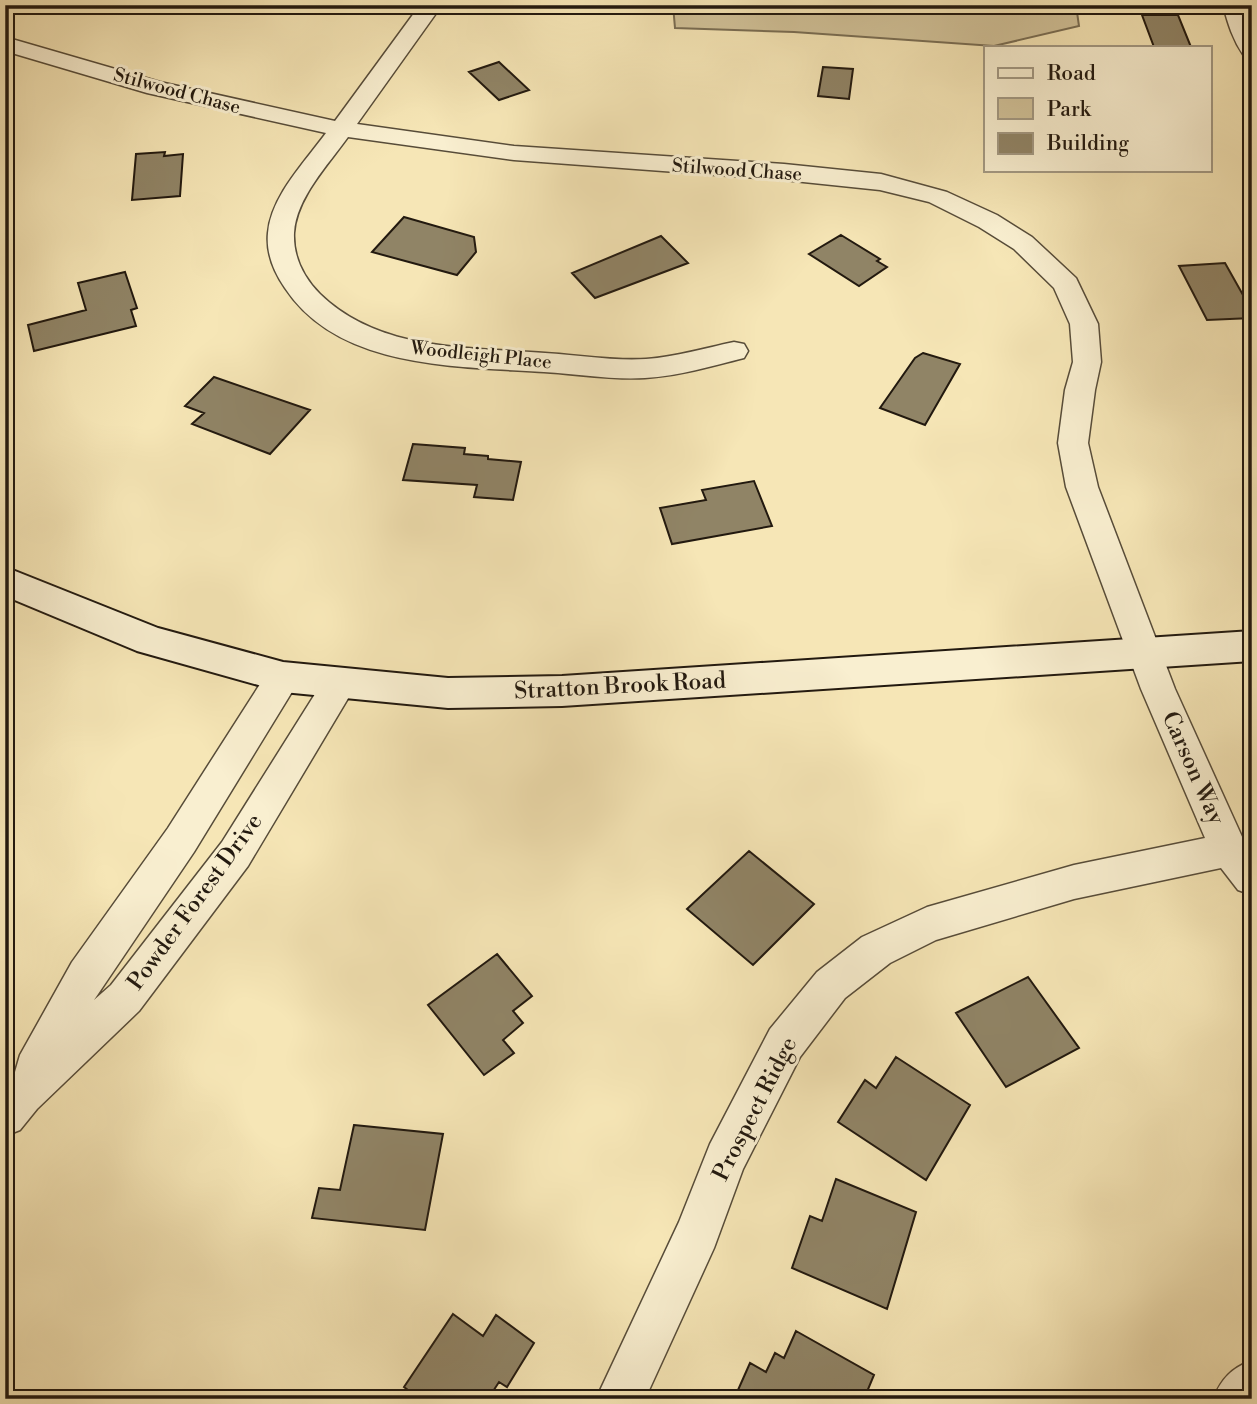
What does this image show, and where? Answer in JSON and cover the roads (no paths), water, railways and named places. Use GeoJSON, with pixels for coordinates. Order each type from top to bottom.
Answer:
{"type":"FeatureCollection","features":[{"type":"Feature","properties":{"kind":"street","name":"Woodleigh Place"},"geometry":{"type":"LineString","coordinates":[[431,5],[294,195],[282,227],[283,256],[290,276],[310,302],[335,322],[362,337],[409,349],[523,361],[654,369],[734,351]]}},
{"type":"Feature","properties":{"kind":"street"},"geometry":{"type":"LineString","coordinates":[[1234,5],[1242,33],[1252,51]]}},
{"type":"Feature","properties":{"kind":"street","name":"Stilwood Chase"},"geometry":{"type":"LineString","coordinates":[[5,44],[155,88],[340,129],[514,153],[784,172],[881,182],[937,197],[988,221],[1023,243],[1066,284],[1084,324],[1087,362],[1080,390],[1073,443],[1077,465],[1082,487],[1144,652]]}},
{"type":"Feature","properties":{"kind":"street","name":"Stratton Brook Road"},"geometry":{"type":"LineString","coordinates":[[5,582],[150,641],[283,677],[338,685],[448,693],[562,691],[1252,646]]}},
{"type":"Feature","properties":{"kind":"street","name":"Carson Way"},"geometry":{"type":"LineString","coordinates":[[1144,652],[1241,864]]}},
{"type":"Feature","properties":{"kind":"street","name":"Powder Forest Drive"},"geometry":{"type":"LineString","coordinates":[[13,1104],[86,975],[181,841],[283,677]]}},
{"type":"Feature","properties":{"kind":"street","name":"Powder Forest Drive"},"geometry":{"type":"LineString","coordinates":[[13,1104],[125,998],[235,854],[338,685]]}},
{"type":"Feature","properties":{"kind":"street","name":"Prospect Ridge"},"geometry":{"type":"LineString","coordinates":[[620,1399],[630,1383],[698,1232],[724,1159],[785,1043],[831,985],[876,950],[927,925],[1074,882],[1241,864]]}},
{"type":"Feature","properties":{"kind":"street"},"geometry":{"type":"LineString","coordinates":[[1237,1399],[1252,1384]]}}]}
